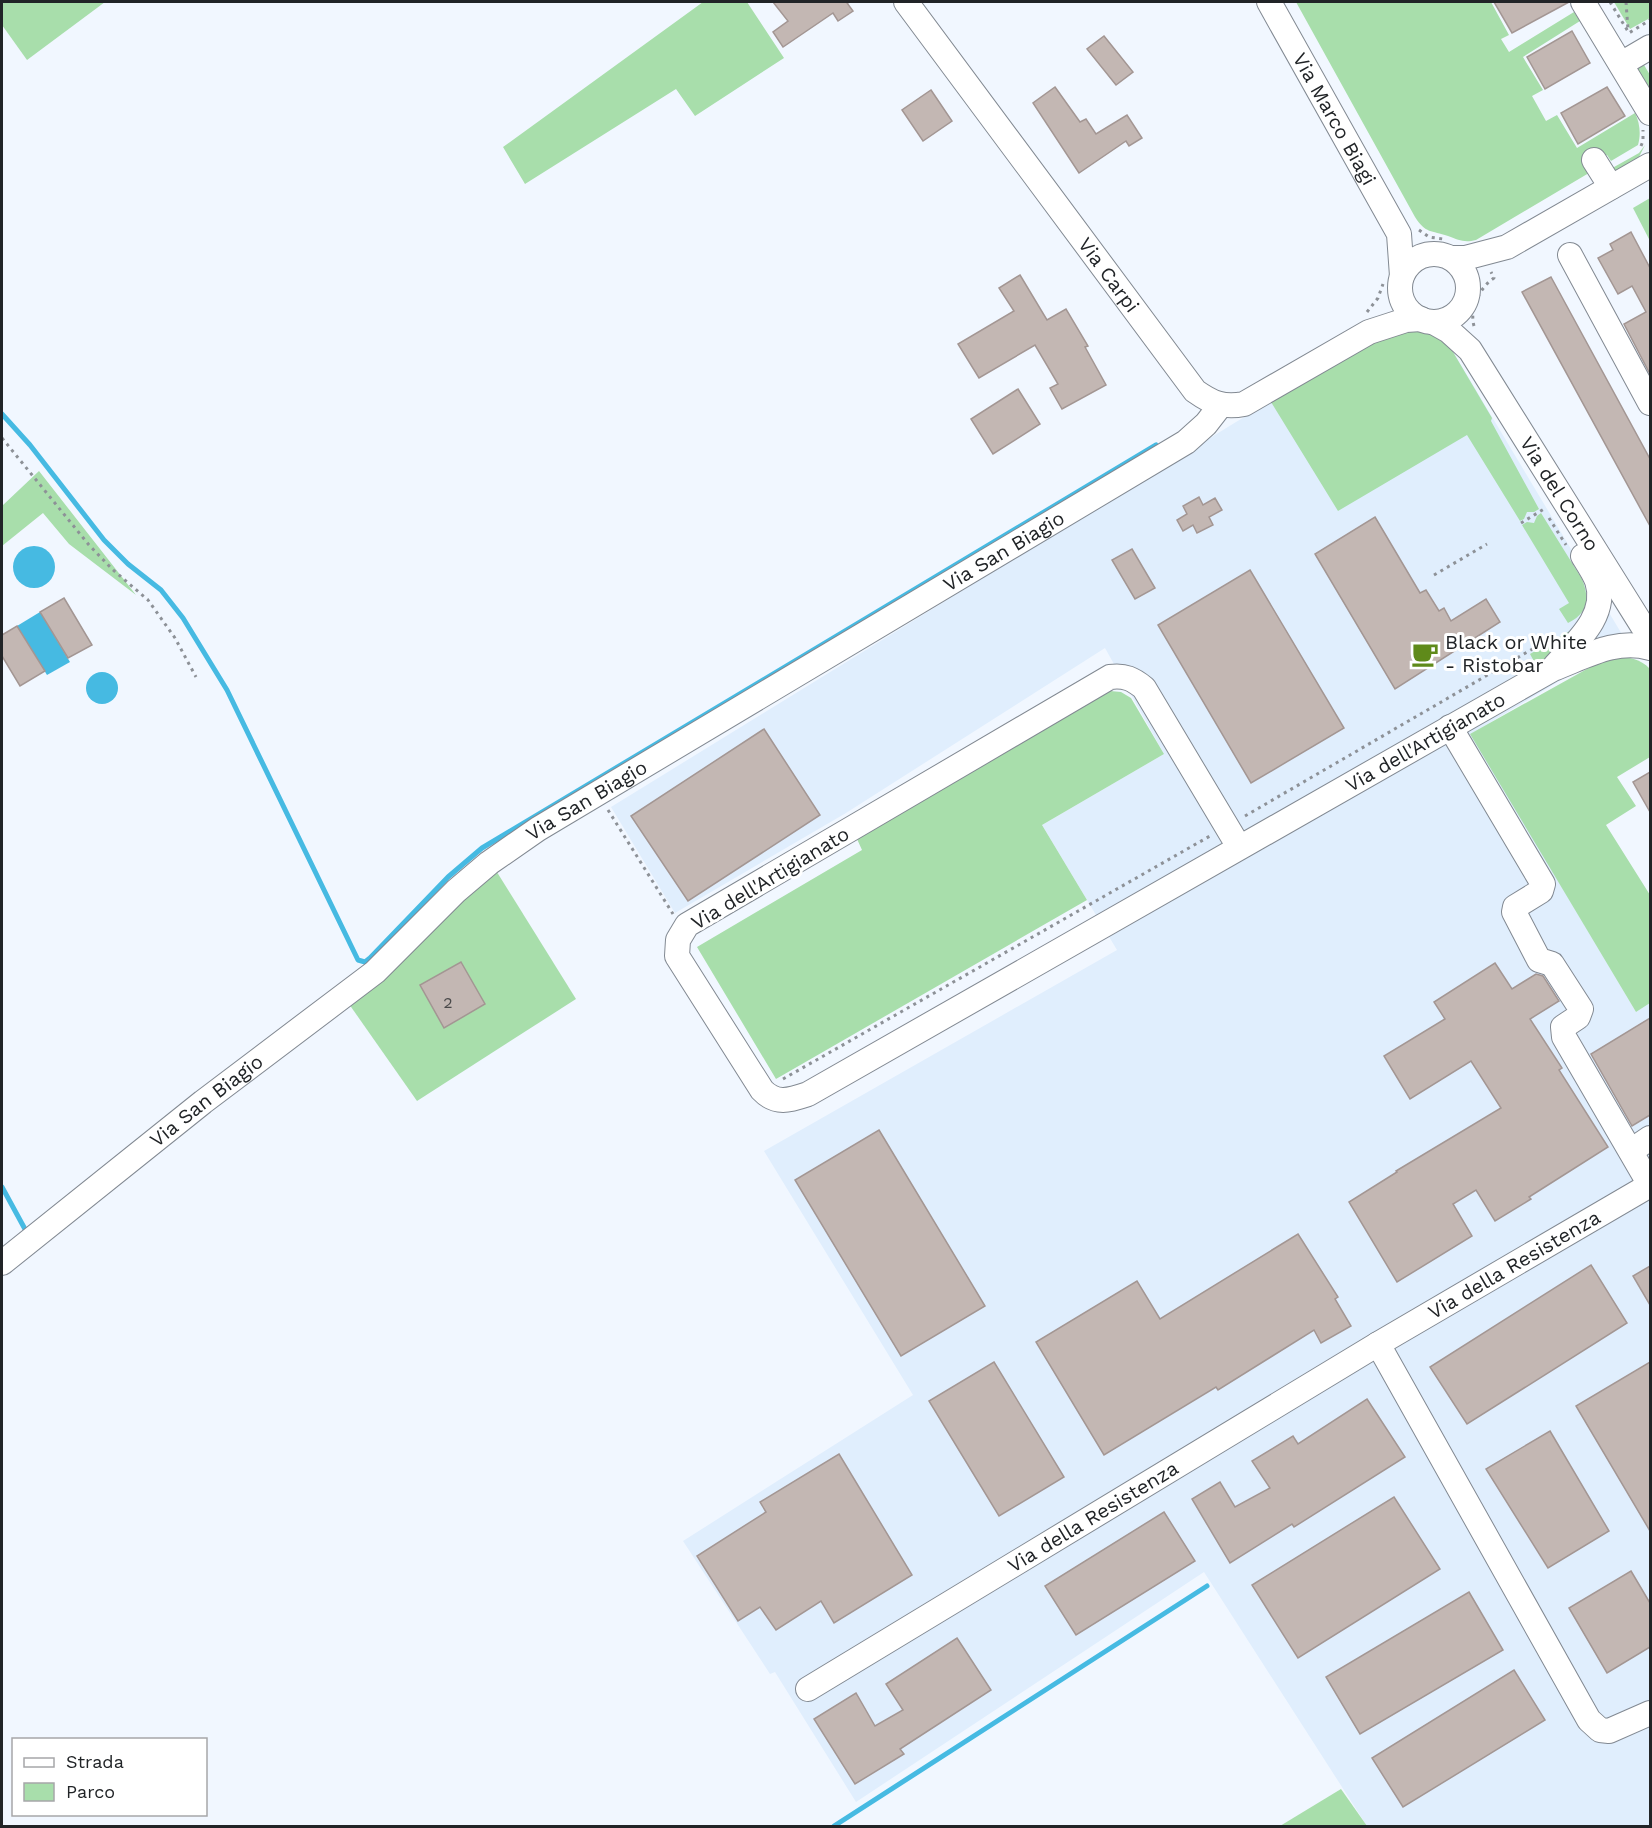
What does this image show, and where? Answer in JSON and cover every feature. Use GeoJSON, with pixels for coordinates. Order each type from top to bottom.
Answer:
{"type":"FeatureCollection","features":[{"type":"Feature","properties":{"kind":"street","name":"Via Carpi"},"geometry":{"type":"LineString","coordinates":[[906,2],[1195,391],[1220,406]]}},
{"type":"Feature","properties":{"kind":"street","name":"Via Marco Biagi"},"geometry":{"type":"LineString","coordinates":[[1269,2],[1407,230],[1426,254]]}},
{"type":"Feature","properties":{"kind":"street"},"geometry":{"type":"LineString","coordinates":[[1583,2],[1650,113]]}},
{"type":"Feature","properties":{"kind":"street"},"geometry":{"type":"LineString","coordinates":[[1622,64],[1650,47]]}},
{"type":"Feature","properties":{"kind":"street"},"geometry":{"type":"LineString","coordinates":[[1449,249],[1465,258],[1507,247],[1611,187],[1645,157]]}},
{"type":"Feature","properties":{"kind":"street"},"geometry":{"type":"LineString","coordinates":[[1594,160],[1611,187]]}},
{"type":"Feature","properties":{"kind":"street","name":"Via Marco Biagi"},"geometry":{"type":"LineString","coordinates":[[1395,284],[1407,230]]}},
{"type":"Feature","properties":{"kind":"street"},"geometry":{"type":"LineString","coordinates":[[1365,324],[1406,320],[1443,320],[1454,316],[1476,279],[1507,247]]}},
{"type":"Feature","properties":{"kind":"street"},"geometry":{"type":"LineString","coordinates":[[1220,406],[1244,404],[1365,324],[1415,259],[1426,254],[1440,254],[1449,249]]}},
{"type":"Feature","properties":{"kind":"street"},"geometry":{"type":"LineString","coordinates":[[1449,249],[1467,278],[1466,299]]}},
{"type":"Feature","properties":{"kind":"street"},"geometry":{"type":"LineString","coordinates":[[1570,255],[1650,403]]}},
{"type":"Feature","properties":{"kind":"street"},"geometry":{"type":"LineString","coordinates":[[1395,284],[1411,313],[1427,320]]}},
{"type":"Feature","properties":{"kind":"street","name":"Via del Corno"},"geometry":{"type":"LineString","coordinates":[[1466,299],[1463,323],[1472,340],[1569,507],[1650,638]]}},
{"type":"Feature","properties":{"kind":"street","name":"Via del Corno"},"geometry":{"type":"LineString","coordinates":[[1427,320],[1472,340]]}},
{"type":"Feature","properties":{"kind":"street","name":"Via San Biagio"},"geometry":{"type":"LineString","coordinates":[[2,1263],[175,1124],[375,972],[456,891],[489,863],[538,829],[1186,442],[1206,424],[1220,406]]}},
{"type":"Feature","properties":{"kind":"street"},"geometry":{"type":"LineString","coordinates":[[1553,669],[1593,621],[1598,610],[1597,581],[1564,524],[1564,514],[1569,507]]}},
{"type":"Feature","properties":{"kind":"street"},"geometry":{"type":"LineString","coordinates":[[1553,669],[1597,628],[1611,619],[1635,614]]}},
{"type":"Feature","properties":{"kind":"street","name":"Via dell'Artigianato"},"geometry":{"type":"LineString","coordinates":[[1239,847],[1144,688],[1132,678],[1110,677],[687,925],[678,940],[677,956],[762,1090],[769,1097],[785,1100],[808,1094],[1553,669],[1613,646],[1636,644],[1650,648]]}},
{"type":"Feature","properties":{"kind":"street"},"geometry":{"type":"LineString","coordinates":[[1450,727],[1543,884],[1541,891],[1515,908],[1514,912],[1539,960],[1552,964],[1581,1009],[1578,1017],[1563,1027],[1564,1037],[1641,1144],[1650,1185]]}},
{"type":"Feature","properties":{"kind":"street","name":"Via della Resistenza"},"geometry":{"type":"LineString","coordinates":[[808,1689],[1378,1344],[1650,1185]]}},
{"type":"Feature","properties":{"kind":"street"},"geometry":{"type":"LineString","coordinates":[[1378,1344],[1589,1720],[1600,1730],[1609,1731],[1650,1713]]}},
{"type":"Feature","properties":{"kind":"path"},"geometry":{"type":"LineString","coordinates":[[1610,2],[1629,33]]}},
{"type":"Feature","properties":{"kind":"path"},"geometry":{"type":"LineString","coordinates":[[1626,2],[1629,33]]}},
{"type":"Feature","properties":{"kind":"path"},"geometry":{"type":"LineString","coordinates":[[1629,33],[1650,20]]}},
{"type":"Feature","properties":{"kind":"path"},"geometry":{"type":"LineString","coordinates":[[1645,157],[1643,130],[1650,126]]}},
{"type":"Feature","properties":{"kind":"path"},"geometry":{"type":"LineString","coordinates":[[1407,230],[1420,232],[1449,249]]}},
{"type":"Feature","properties":{"kind":"path"},"geometry":{"type":"LineString","coordinates":[[1472,340],[1474,308],[1482,288],[1494,278]]}},
{"type":"Feature","properties":{"kind":"path"},"geometry":{"type":"LineString","coordinates":[[1365,324],[1378,298],[1395,284]]}},
{"type":"Feature","properties":{"kind":"path"},"geometry":{"type":"LineString","coordinates":[[2,438],[89,545],[112,569],[148,600],[175,638],[196,677]]}},
{"type":"Feature","properties":{"kind":"path"},"geometry":{"type":"LineString","coordinates":[[1521,523],[1544,509],[1567,547]]}},
{"type":"Feature","properties":{"kind":"path"},"geometry":{"type":"LineString","coordinates":[[1434,575],[1486,544]]}},
{"type":"Feature","properties":{"kind":"path"},"geometry":{"type":"LineString","coordinates":[[777,1082],[1227,826],[1559,633]]}},
{"type":"Feature","properties":{"kind":"path"},"geometry":{"type":"LineString","coordinates":[[598,794],[683,931]]}},
{"type":"Feature","properties":{"kind":"shaded area"},"geometry":{"type":"Polygon","coordinates":[[[1394,330],[1443,335],[1626,641],[1471,734],[1636,1012],[1650,1003],[1650,1826],[1367,1826],[1204,1572],[856,1802],[775,1672],[770,1674],[683,1541],[913,1395],[764,1151],[1117,950],[1042,825],[1164,754],[1105,648],[846,813],[675,913],[611,807],[1236,422],[1394,330]]]}},
{"type":"Feature","properties":{"kind":"green space"},"geometry":{"type":"Polygon","coordinates":[[[2,2],[105,2],[27,60],[2,25],[2,2]]]}},
{"type":"Feature","properties":{"kind":"green space"},"geometry":{"type":"Polygon","coordinates":[[[703,2],[747,2],[784,58],[695,116],[676,89],[525,184],[503,147],[703,2]]]}},
{"type":"Feature","properties":{"kind":"green space"},"geometry":{"type":"Polygon","coordinates":[[[1296,2],[1491,2],[1509,35],[1501,39],[1509,52],[1574,12],[1580,21],[1523,57],[1543,90],[1532,96],[1546,121],[1557,115],[1577,148],[1635,113],[1640,129],[1638,145],[1611,161],[1607,155],[1600,158],[1594,170],[1476,240],[1462,241],[1429,231],[1415,217],[1296,2]]]}},
{"type":"Feature","properties":{"kind":"green space"},"geometry":{"type":"Polygon","coordinates":[[[1614,2],[1650,2],[1650,18],[1630,29],[1614,2]]]}},
{"type":"Feature","properties":{"kind":"green space"},"geometry":{"type":"Polygon","coordinates":[[[1644,65],[1650,75],[1650,99],[1634,71],[1644,65]]]}},
{"type":"Feature","properties":{"kind":"green space"},"geometry":{"type":"Polygon","coordinates":[[[1645,145],[1637,161],[1615,173],[1607,171],[1639,153],[1645,145]]]}},
{"type":"Feature","properties":{"kind":"green space"},"geometry":{"type":"Polygon","coordinates":[[[1650,198],[1650,241],[1633,208],[1650,198]]]}},
{"type":"Feature","properties":{"kind":"green space"},"geometry":{"type":"Polygon","coordinates":[[[1424,329],[1443,335],[1492,418],[1491,421],[1539,509],[1527,512],[1524,519],[1520,521],[1467,435],[1338,511],[1271,402],[1394,330],[1424,329]]]}},
{"type":"Feature","properties":{"kind":"green space"},"geometry":{"type":"Polygon","coordinates":[[[39,471],[136,595],[69,544],[43,513],[2,546],[2,506],[39,471]]]}},
{"type":"Feature","properties":{"kind":"green space"},"geometry":{"type":"Polygon","coordinates":[[[1541,513],[1585,586],[1586,605],[1580,615],[1568,623],[1559,609],[1569,603],[1522,525],[1527,522],[1534,523],[1541,513]]]}},
{"type":"Feature","properties":{"kind":"green space"},"geometry":{"type":"Polygon","coordinates":[[[1587,621],[1564,644],[1536,665],[1530,654],[1587,621]]]}},
{"type":"Feature","properties":{"kind":"green space"},"geometry":{"type":"Polygon","coordinates":[[[1616,656],[1634,659],[1650,669],[1650,757],[1617,777],[1636,806],[1606,825],[1650,895],[1650,1003],[1636,1012],[1470,734],[1603,660],[1616,656]]]}},
{"type":"Feature","properties":{"kind":"green space"},"geometry":{"type":"Polygon","coordinates":[[[1110,691],[1121,692],[1131,698],[1164,754],[1042,825],[1087,900],[776,1079],[697,947],[862,850],[857,839],[1110,691]]]}},
{"type":"Feature","properties":{"kind":"green space"},"geometry":{"type":"Polygon","coordinates":[[[495,869],[576,999],[417,1101],[349,1004],[495,869]]]}},
{"type":"Feature","properties":{"kind":"green space"},"geometry":{"type":"Polygon","coordinates":[[[1341,1789],[1367,1826],[1280,1826],[1341,1789]]]}},
{"type":"Feature","properties":{"kind":"water"},"geometry":{"type":"Polygon","coordinates":[[[34,546],[49,552],[55,567],[49,582],[34,588],[19,582],[13,567],[19,552],[34,546]]]}},
{"type":"Feature","properties":{"kind":"water"},"geometry":{"type":"Polygon","coordinates":[[[40,612],[70,662],[47,675],[17,626],[40,612]]]}},
{"type":"Feature","properties":{"kind":"water"},"geometry":{"type":"Polygon","coordinates":[[[102,672],[113,677],[118,688],[113,699],[102,704],[91,699],[86,688],[91,677],[102,672]]]}},
{"type":"Feature","properties":{"kind":"building"},"geometry":{"type":"Polygon","coordinates":[[[773,2],[850,2],[847,3],[853,11],[838,21],[833,13],[783,47],[773,32],[788,21],[773,2]]]}},
{"type":"Feature","properties":{"kind":"building"},"geometry":{"type":"Polygon","coordinates":[[[1494,2],[1569,2],[1512,33],[1494,2]]]}},
{"type":"Feature","properties":{"kind":"building"},"geometry":{"type":"Polygon","coordinates":[[[1572,31],[1590,63],[1545,89],[1527,57],[1572,31]]]}},
{"type":"Feature","properties":{"kind":"building"},"geometry":{"type":"Polygon","coordinates":[[[1104,36],[1133,72],[1116,85],[1087,49],[1104,36]]]}},
{"type":"Feature","properties":{"kind":"building"},"geometry":{"type":"Polygon","coordinates":[[[1055,87],[1080,122],[1086,119],[1096,134],[1127,115],[1142,138],[1129,146],[1126,141],[1079,173],[1033,103],[1055,87]]]}},
{"type":"Feature","properties":{"kind":"building"},"geometry":{"type":"Polygon","coordinates":[[[1607,87],[1625,116],[1578,144],[1561,113],[1607,87]]]}},
{"type":"Feature","properties":{"kind":"building"},"geometry":{"type":"Polygon","coordinates":[[[931,90],[952,121],[923,141],[902,110],[931,90]]]}},
{"type":"Feature","properties":{"kind":"building"},"geometry":{"type":"Polygon","coordinates":[[[1631,232],[1650,268],[1650,374],[1624,324],[1646,312],[1632,286],[1618,294],[1598,258],[1613,250],[1610,244],[1631,232]]]}},
{"type":"Feature","properties":{"kind":"building"},"geometry":{"type":"Polygon","coordinates":[[[1020,275],[1047,320],[1066,309],[1088,346],[1085,347],[1106,385],[1062,409],[1050,388],[1058,384],[1035,345],[979,378],[958,344],[1014,311],[999,288],[1020,275]]]}},
{"type":"Feature","properties":{"kind":"building"},"geometry":{"type":"Polygon","coordinates":[[[1551,277],[1650,459],[1650,526],[1522,292],[1551,277]]]}},
{"type":"Feature","properties":{"kind":"building"},"geometry":{"type":"Polygon","coordinates":[[[1018,389],[1040,424],[993,454],[971,419],[1018,389]]]}},
{"type":"Feature","properties":{"kind":"building"},"geometry":{"type":"Polygon","coordinates":[[[1199,497],[1203,505],[1215,498],[1222,510],[1209,517],[1213,525],[1197,533],[1193,525],[1183,531],[1177,520],[1187,514],[1183,506],[1199,497]]]}},
{"type":"Feature","properties":{"kind":"building"},"geometry":{"type":"Polygon","coordinates":[[[1375,517],[1420,593],[1426,590],[1439,611],[1444,608],[1451,621],[1486,599],[1500,622],[1395,689],[1315,554],[1375,517]]]}},
{"type":"Feature","properties":{"kind":"building"},"geometry":{"type":"Polygon","coordinates":[[[1132,549],[1155,588],[1135,599],[1112,560],[1132,549]]]}},
{"type":"Feature","properties":{"kind":"building"},"geometry":{"type":"Polygon","coordinates":[[[1250,570],[1344,728],[1251,783],[1158,625],[1250,570]]]}},
{"type":"Feature","properties":{"kind":"building"},"geometry":{"type":"Polygon","coordinates":[[[64,598],[92,645],[68,658],[40,612],[64,598]]]}},
{"type":"Feature","properties":{"kind":"building"},"geometry":{"type":"Polygon","coordinates":[[[17,626],[45,671],[20,686],[2,656],[2,635],[17,626]]]}},
{"type":"Feature","properties":{"kind":"building"},"geometry":{"type":"Polygon","coordinates":[[[764,729],[820,815],[688,901],[631,816],[764,729]]]}},
{"type":"Feature","properties":{"kind":"building"},"geometry":{"type":"Polygon","coordinates":[[[1650,772],[1650,812],[1633,782],[1650,772]]]}},
{"type":"Feature","properties":{"kind":"building"},"geometry":{"type":"Polygon","coordinates":[[[461,962],[485,1004],[444,1028],[420,985],[461,962]]]}},
{"type":"Feature","properties":{"kind":"building"},"geometry":{"type":"Polygon","coordinates":[[[1495,963],[1512,989],[1536,974],[1543,976],[1559,1001],[1530,1019],[1562,1068],[1559,1070],[1608,1147],[1495,1221],[1476,1190],[1453,1204],[1472,1236],[1397,1282],[1349,1202],[1501,1108],[1471,1061],[1410,1099],[1384,1056],[1445,1019],[1434,1002],[1495,963]]]}},
{"type":"Feature","properties":{"kind":"building"},"geometry":{"type":"Polygon","coordinates":[[[1650,1018],[1650,1115],[1632,1126],[1591,1054],[1650,1018]]]}},
{"type":"Feature","properties":{"kind":"building"},"geometry":{"type":"Polygon","coordinates":[[[879,1130],[985,1306],[901,1356],[795,1180],[879,1130]]]}},
{"type":"Feature","properties":{"kind":"building"},"geometry":{"type":"Polygon","coordinates":[[[1298,1234],[1338,1297],[1335,1299],[1351,1326],[1321,1343],[1314,1330],[1218,1390],[1216,1387],[1104,1455],[1036,1342],[1137,1281],[1160,1319],[1298,1234]]]}},
{"type":"Feature","properties":{"kind":"building"},"geometry":{"type":"Polygon","coordinates":[[[1591,1265],[1627,1323],[1467,1424],[1430,1367],[1591,1265]]]}},
{"type":"Feature","properties":{"kind":"building"},"geometry":{"type":"Polygon","coordinates":[[[1650,1266],[1650,1305],[1633,1276],[1650,1266]]]}},
{"type":"Feature","properties":{"kind":"building"},"geometry":{"type":"Polygon","coordinates":[[[994,1362],[1064,1477],[999,1516],[929,1401],[994,1362]]]}},
{"type":"Feature","properties":{"kind":"building"},"geometry":{"type":"Polygon","coordinates":[[[1650,1362],[1650,1531],[1576,1406],[1650,1362]]]}},
{"type":"Feature","properties":{"kind":"building"},"geometry":{"type":"Polygon","coordinates":[[[1367,1399],[1405,1457],[1294,1527],[1292,1524],[1230,1563],[1192,1499],[1220,1482],[1235,1507],[1270,1488],[1252,1461],[1293,1436],[1298,1444],[1367,1399]]]}},
{"type":"Feature","properties":{"kind":"building"},"geometry":{"type":"Polygon","coordinates":[[[1550,1431],[1609,1531],[1548,1568],[1486,1469],[1550,1431]]]}},
{"type":"Feature","properties":{"kind":"building"},"geometry":{"type":"Polygon","coordinates":[[[839,1454],[912,1575],[834,1623],[821,1601],[776,1630],[760,1607],[738,1621],[697,1556],[766,1512],[760,1502],[839,1454]]]}},
{"type":"Feature","properties":{"kind":"building"},"geometry":{"type":"Polygon","coordinates":[[[1394,1497],[1440,1569],[1298,1658],[1252,1585],[1394,1497]]]}},
{"type":"Feature","properties":{"kind":"building"},"geometry":{"type":"Polygon","coordinates":[[[1164,1512],[1195,1561],[1076,1635],[1045,1586],[1164,1512]]]}},
{"type":"Feature","properties":{"kind":"building"},"geometry":{"type":"Polygon","coordinates":[[[1631,1571],[1650,1603],[1650,1647],[1607,1673],[1569,1608],[1631,1571]]]}},
{"type":"Feature","properties":{"kind":"building"},"geometry":{"type":"Polygon","coordinates":[[[1469,1592],[1503,1650],[1360,1734],[1326,1677],[1469,1592]]]}},
{"type":"Feature","properties":{"kind":"building"},"geometry":{"type":"Polygon","coordinates":[[[957,1638],[991,1690],[900,1749],[904,1754],[855,1784],[814,1719],[856,1693],[875,1726],[903,1710],[886,1684],[957,1638]]]}},
{"type":"Feature","properties":{"kind":"building"},"geometry":{"type":"Polygon","coordinates":[[[1514,1670],[1545,1720],[1403,1807],[1372,1758],[1514,1670]]]}},
{"type":"Feature","properties":{"kind":"waterway"},"geometry":{"type":"LineString","coordinates":[[2,414],[30,445],[104,540],[128,564],[161,590],[183,618],[227,690],[358,960],[365,962],[448,877],[482,848],[1156,445]]}},
{"type":"Feature","properties":{"kind":"waterway"},"geometry":{"type":"LineString","coordinates":[[2,1187],[26,1231]]}},
{"type":"Feature","properties":{"kind":"waterway"},"geometry":{"type":"LineString","coordinates":[[834,1826],[1207,1586]]}},
{"type":"Feature","properties":{"kind":"place","name":"Black or White - Ristobar"},"geometry":{"type":"Point","coordinates":[1425,654]}}]}
